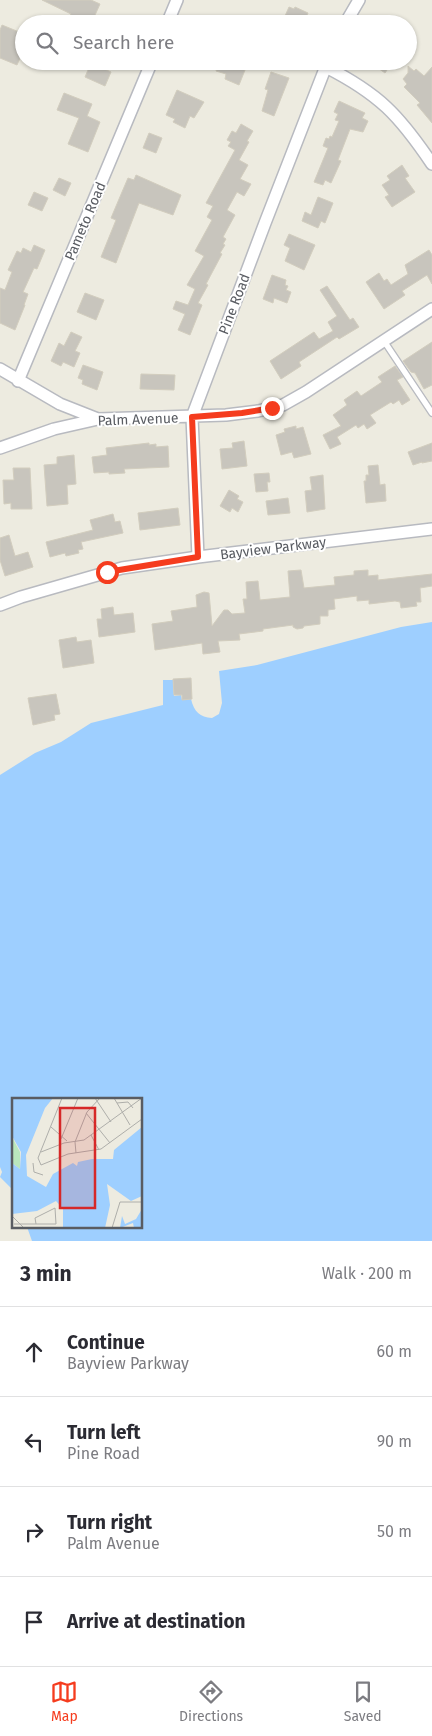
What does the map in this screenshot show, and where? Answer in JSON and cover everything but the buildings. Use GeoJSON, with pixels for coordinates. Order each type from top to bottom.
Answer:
{"type":"FeatureCollection","features":[{"type":"Feature","properties":{"kind":"street"},"geometry":{"type":"LineString","coordinates":[[171,15],[177,0]]}},
{"type":"Feature","properties":{"kind":"street"},"geometry":{"type":"LineString","coordinates":[[350,15],[359,0]]}},
{"type":"Feature","properties":{"kind":"street","name":"Pameto Road"},"geometry":{"type":"LineString","coordinates":[[18,381],[148,70]]}},
{"type":"Feature","properties":{"kind":"street","name":"Pine Road"},"geometry":{"type":"LineString","coordinates":[[198,557],[192,417],[325,70]]}},
{"type":"Feature","properties":{"kind":"street"},"geometry":{"type":"LineString","coordinates":[[336,70],[365,89],[390,109],[409,130],[432,164]]}},
{"type":"Feature","properties":{"kind":"street","name":"Palm Avenue"},"geometry":{"type":"LineString","coordinates":[[0,448],[54,429],[98,419],[192,417],[242,413],[283,405],[306,392],[432,309]]}},
{"type":"Feature","properties":{"kind":"street"},"geometry":{"type":"LineString","coordinates":[[0,369],[60,404],[98,419]]}},
{"type":"Feature","properties":{"kind":"street","name":"Bayview Parkway"},"geometry":{"type":"LineString","coordinates":[[0,605],[107,572],[198,557],[432,529]]}},
{"type":"Feature","properties":{"kind":"lane"},"geometry":{"type":"LineString","coordinates":[[384,341],[432,413]]}},
{"type":"Feature","properties":{"kind":"water"},"geometry":{"type":"Polygon","coordinates":[[[432,622],[432,1241],[32,1241],[27,1228],[142,1228],[142,1098],[12,1098],[12,1189],[0,1177],[2,1172],[0,1167],[0,775],[35,753],[61,742],[91,723],[163,705],[163,680],[173,680],[174,696],[181,695],[182,700],[191,699],[198,713],[212,718],[219,714],[222,703],[219,671],[257,665],[401,627],[432,622]]]}},
{"type":"Feature","properties":{"kind":"route"},"geometry":{"type":"LineString","coordinates":[[107,572],[122,568],[198,557],[192,417],[226,415],[272,408]]}}]}
